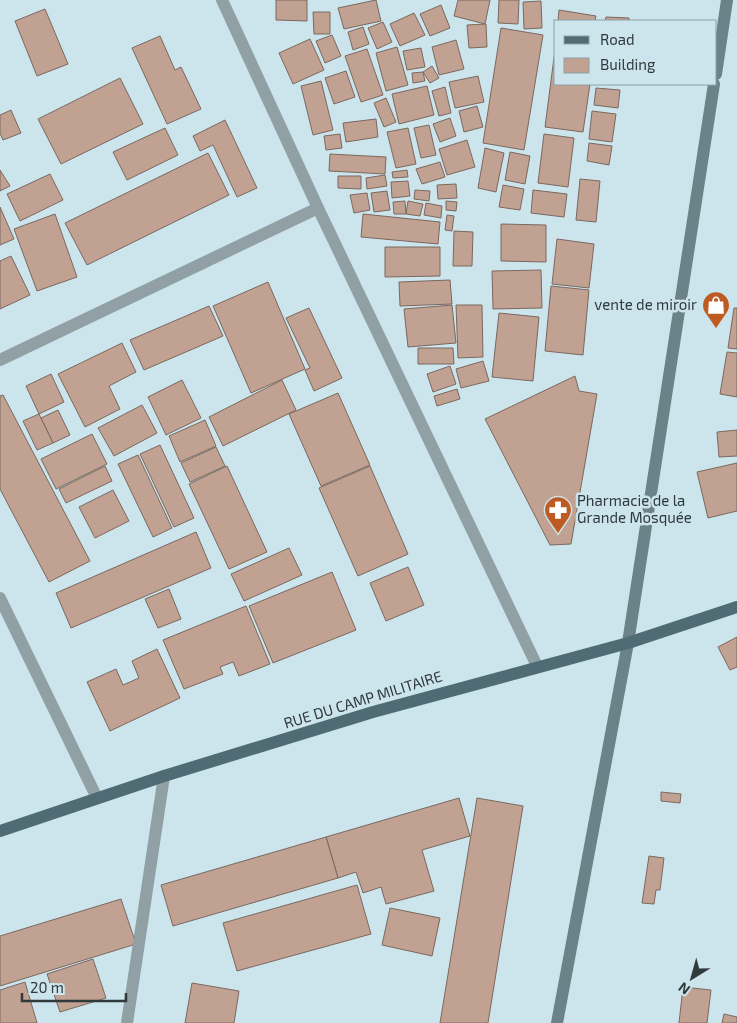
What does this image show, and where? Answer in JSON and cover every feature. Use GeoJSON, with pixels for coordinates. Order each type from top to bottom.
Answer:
{"type":"FeatureCollection","features":[{"type":"Feature","properties":{"kind":"main road"},"geometry":{"type":"LineString","coordinates":[[717,67],[727,0]]}},
{"type":"Feature","properties":{"kind":"main road"},"geometry":{"type":"LineString","coordinates":[[557,1023],[628,643],[714,85]]}},
{"type":"Feature","properties":{"kind":"main road","name":"RUE DU CAMP MILITAIRE"},"geometry":{"type":"LineString","coordinates":[[0,831],[164,776],[373,712],[537,666],[628,643],[737,607]]}},
{"type":"Feature","properties":{"kind":"street"},"geometry":{"type":"LineString","coordinates":[[222,0],[318,208],[537,666]]}},
{"type":"Feature","properties":{"kind":"street"},"geometry":{"type":"LineString","coordinates":[[0,360],[318,208]]}},
{"type":"Feature","properties":{"kind":"street"},"geometry":{"type":"LineString","coordinates":[[0,598],[96,798]]}},
{"type":"Feature","properties":{"kind":"street"},"geometry":{"type":"LineString","coordinates":[[127,1023],[164,776]]}},
{"type":"Feature","properties":{"kind":"building"},"geometry":{"type":"Polygon","coordinates":[[[276,0],[307,0],[307,21],[276,20],[276,0]]]}},
{"type":"Feature","properties":{"kind":"building"},"geometry":{"type":"Polygon","coordinates":[[[376,0],[381,21],[344,29],[338,8],[376,0]]]}},
{"type":"Feature","properties":{"kind":"building"},"geometry":{"type":"Polygon","coordinates":[[[458,0],[490,0],[485,24],[454,16],[458,0]]]}},
{"type":"Feature","properties":{"kind":"building"},"geometry":{"type":"Polygon","coordinates":[[[499,0],[519,0],[518,24],[498,23],[499,0]]]}},
{"type":"Feature","properties":{"kind":"building"},"geometry":{"type":"Polygon","coordinates":[[[541,1],[542,28],[524,29],[523,2],[541,1]]]}},
{"type":"Feature","properties":{"kind":"building"},"geometry":{"type":"Polygon","coordinates":[[[441,5],[450,28],[430,36],[420,14],[441,5]]]}},
{"type":"Feature","properties":{"kind":"building"},"geometry":{"type":"Polygon","coordinates":[[[45,9],[68,64],[37,76],[15,21],[45,9]]]}},
{"type":"Feature","properties":{"kind":"building"},"geometry":{"type":"Polygon","coordinates":[[[559,10],[596,16],[595,20],[558,20],[559,10]]]}},
{"type":"Feature","properties":{"kind":"building"},"geometry":{"type":"Polygon","coordinates":[[[313,12],[330,12],[330,34],[314,34],[313,12]]]}},
{"type":"Feature","properties":{"kind":"building"},"geometry":{"type":"Polygon","coordinates":[[[414,13],[425,35],[400,46],[390,24],[414,13]]]}},
{"type":"Feature","properties":{"kind":"building"},"geometry":{"type":"Polygon","coordinates":[[[606,17],[629,18],[629,20],[605,20],[606,17]]]}},
{"type":"Feature","properties":{"kind":"building"},"geometry":{"type":"Polygon","coordinates":[[[383,22],[392,42],[377,49],[368,28],[383,22]]]}},
{"type":"Feature","properties":{"kind":"building"},"geometry":{"type":"Polygon","coordinates":[[[486,24],[487,47],[469,48],[467,25],[486,24]]]}},
{"type":"Feature","properties":{"kind":"building"},"geometry":{"type":"Polygon","coordinates":[[[363,27],[369,44],[353,50],[348,32],[363,27]]]}},
{"type":"Feature","properties":{"kind":"building"},"geometry":{"type":"Polygon","coordinates":[[[501,28],[543,35],[524,150],[483,143],[501,28]]]}},
{"type":"Feature","properties":{"kind":"building"},"geometry":{"type":"Polygon","coordinates":[[[332,35],[341,56],[325,63],[316,41],[332,35]]]}},
{"type":"Feature","properties":{"kind":"building"},"geometry":{"type":"Polygon","coordinates":[[[160,36],[175,70],[181,67],[201,109],[167,124],[132,48],[160,36]]]}},
{"type":"Feature","properties":{"kind":"building"},"geometry":{"type":"Polygon","coordinates":[[[310,39],[324,70],[293,84],[279,53],[310,39]]]}},
{"type":"Feature","properties":{"kind":"building"},"geometry":{"type":"Polygon","coordinates":[[[456,40],[464,69],[439,75],[432,47],[456,40]]]}},
{"type":"Feature","properties":{"kind":"building"},"geometry":{"type":"Polygon","coordinates":[[[397,47],[408,85],[386,91],[376,53],[397,47]]]}},
{"type":"Feature","properties":{"kind":"building"},"geometry":{"type":"Polygon","coordinates":[[[421,48],[425,67],[407,70],[403,51],[421,48]]]}},
{"type":"Feature","properties":{"kind":"building"},"geometry":{"type":"Polygon","coordinates":[[[367,49],[383,95],[361,102],[345,56],[367,49]]]}},
{"type":"Feature","properties":{"kind":"building"},"geometry":{"type":"Polygon","coordinates":[[[554,57],[554,85],[590,85],[583,132],[545,127],[554,57]]]}},
{"type":"Feature","properties":{"kind":"building"},"geometry":{"type":"Polygon","coordinates":[[[432,66],[439,78],[430,83],[423,72],[432,66]]]}},
{"type":"Feature","properties":{"kind":"building"},"geometry":{"type":"Polygon","coordinates":[[[346,71],[355,97],[334,104],[325,78],[346,71]]]}},
{"type":"Feature","properties":{"kind":"building"},"geometry":{"type":"Polygon","coordinates":[[[423,72],[425,81],[413,83],[412,73],[423,72]]]}},
{"type":"Feature","properties":{"kind":"building"},"geometry":{"type":"Polygon","coordinates":[[[478,76],[484,102],[455,108],[449,82],[478,76]]]}},
{"type":"Feature","properties":{"kind":"building"},"geometry":{"type":"Polygon","coordinates":[[[120,78],[143,124],[61,164],[38,119],[120,78]]]}},
{"type":"Feature","properties":{"kind":"building"},"geometry":{"type":"Polygon","coordinates":[[[321,81],[333,130],[313,135],[301,86],[321,81]]]}},
{"type":"Feature","properties":{"kind":"building"},"geometry":{"type":"Polygon","coordinates":[[[427,86],[434,115],[399,124],[392,94],[427,86]]]}},
{"type":"Feature","properties":{"kind":"building"},"geometry":{"type":"Polygon","coordinates":[[[445,87],[451,113],[439,116],[432,91],[445,87]]]}},
{"type":"Feature","properties":{"kind":"building"},"geometry":{"type":"Polygon","coordinates":[[[596,88],[620,90],[618,108],[594,105],[596,88]]]}},
{"type":"Feature","properties":{"kind":"building"},"geometry":{"type":"Polygon","coordinates":[[[386,98],[396,122],[384,127],[374,103],[386,98]]]}},
{"type":"Feature","properties":{"kind":"building"},"geometry":{"type":"Polygon","coordinates":[[[477,106],[483,127],[464,132],[459,111],[477,106]]]}},
{"type":"Feature","properties":{"kind":"building"},"geometry":{"type":"Polygon","coordinates":[[[11,110],[21,133],[3,140],[0,133],[0,115],[11,110]]]}},
{"type":"Feature","properties":{"kind":"building"},"geometry":{"type":"Polygon","coordinates":[[[592,111],[616,114],[612,142],[589,139],[592,111]]]}},
{"type":"Feature","properties":{"kind":"building"},"geometry":{"type":"Polygon","coordinates":[[[450,118],[456,136],[440,142],[433,124],[450,118]]]}},
{"type":"Feature","properties":{"kind":"building"},"geometry":{"type":"Polygon","coordinates":[[[376,119],[378,137],[346,142],[343,123],[376,119]]]}},
{"type":"Feature","properties":{"kind":"building"},"geometry":{"type":"Polygon","coordinates":[[[225,120],[257,188],[237,197],[213,145],[200,151],[193,136],[225,120]]]}},
{"type":"Feature","properties":{"kind":"building"},"geometry":{"type":"Polygon","coordinates":[[[429,125],[436,155],[421,158],[414,128],[429,125]]]}},
{"type":"Feature","properties":{"kind":"building"},"geometry":{"type":"Polygon","coordinates":[[[165,128],[178,155],[127,180],[113,152],[165,128]]]}},
{"type":"Feature","properties":{"kind":"building"},"geometry":{"type":"Polygon","coordinates":[[[408,128],[416,164],[396,168],[387,132],[408,128]]]}},
{"type":"Feature","properties":{"kind":"building"},"geometry":{"type":"Polygon","coordinates":[[[340,134],[342,148],[326,150],[324,136],[340,134]]]}},
{"type":"Feature","properties":{"kind":"building"},"geometry":{"type":"Polygon","coordinates":[[[544,134],[574,138],[568,187],[538,183],[544,134]]]}},
{"type":"Feature","properties":{"kind":"building"},"geometry":{"type":"Polygon","coordinates":[[[467,140],[475,167],[447,175],[439,149],[467,140]]]}},
{"type":"Feature","properties":{"kind":"building"},"geometry":{"type":"Polygon","coordinates":[[[589,143],[612,146],[609,165],[587,161],[589,143]]]}},
{"type":"Feature","properties":{"kind":"building"},"geometry":{"type":"Polygon","coordinates":[[[485,148],[504,153],[496,192],[478,188],[485,148]]]}},
{"type":"Feature","properties":{"kind":"building"},"geometry":{"type":"Polygon","coordinates":[[[510,152],[530,156],[525,184],[505,180],[510,152]]]}},
{"type":"Feature","properties":{"kind":"building"},"geometry":{"type":"Polygon","coordinates":[[[208,153],[229,195],[87,265],[65,223],[208,153]]]}},
{"type":"Feature","properties":{"kind":"building"},"geometry":{"type":"Polygon","coordinates":[[[330,154],[386,157],[385,174],[329,171],[330,154]]]}},
{"type":"Feature","properties":{"kind":"building"},"geometry":{"type":"Polygon","coordinates":[[[440,162],[445,177],[422,184],[416,169],[440,162]]]}},
{"type":"Feature","properties":{"kind":"building"},"geometry":{"type":"Polygon","coordinates":[[[0,170],[10,186],[0,191],[0,170]]]}},
{"type":"Feature","properties":{"kind":"building"},"geometry":{"type":"Polygon","coordinates":[[[407,170],[408,177],[393,178],[392,172],[407,170]]]}},
{"type":"Feature","properties":{"kind":"building"},"geometry":{"type":"Polygon","coordinates":[[[50,174],[63,200],[20,221],[7,194],[50,174]]]}},
{"type":"Feature","properties":{"kind":"building"},"geometry":{"type":"Polygon","coordinates":[[[385,175],[387,186],[367,189],[366,178],[385,175]]]}},
{"type":"Feature","properties":{"kind":"building"},"geometry":{"type":"Polygon","coordinates":[[[338,176],[361,176],[361,189],[338,188],[338,176]]]}},
{"type":"Feature","properties":{"kind":"building"},"geometry":{"type":"Polygon","coordinates":[[[580,179],[600,181],[596,222],[576,220],[580,179]]]}},
{"type":"Feature","properties":{"kind":"building"},"geometry":{"type":"Polygon","coordinates":[[[408,181],[410,196],[392,198],[391,182],[408,181]]]}},
{"type":"Feature","properties":{"kind":"building"},"geometry":{"type":"Polygon","coordinates":[[[456,184],[457,198],[438,199],[437,185],[456,184]]]}},
{"type":"Feature","properties":{"kind":"building"},"geometry":{"type":"Polygon","coordinates":[[[503,185],[524,189],[520,210],[499,207],[503,185]]]}},
{"type":"Feature","properties":{"kind":"building"},"geometry":{"type":"Polygon","coordinates":[[[415,190],[430,191],[429,201],[414,199],[415,190]]]}},
{"type":"Feature","properties":{"kind":"building"},"geometry":{"type":"Polygon","coordinates":[[[533,190],[567,194],[564,217],[531,213],[533,190]]]}},
{"type":"Feature","properties":{"kind":"building"},"geometry":{"type":"Polygon","coordinates":[[[387,191],[390,210],[374,212],[371,193],[387,191]]]}},
{"type":"Feature","properties":{"kind":"building"},"geometry":{"type":"Polygon","coordinates":[[[367,193],[370,210],[354,213],[350,195],[367,193]]]}},
{"type":"Feature","properties":{"kind":"building"},"geometry":{"type":"Polygon","coordinates":[[[405,201],[406,214],[394,214],[393,202],[405,201]]]}},
{"type":"Feature","properties":{"kind":"building"},"geometry":{"type":"Polygon","coordinates":[[[408,201],[423,204],[420,216],[406,214],[408,201]]]}},
{"type":"Feature","properties":{"kind":"building"},"geometry":{"type":"Polygon","coordinates":[[[446,201],[457,202],[456,211],[446,210],[446,201]]]}},
{"type":"Feature","properties":{"kind":"building"},"geometry":{"type":"Polygon","coordinates":[[[426,203],[442,206],[441,218],[424,215],[426,203]]]}},
{"type":"Feature","properties":{"kind":"building"},"geometry":{"type":"Polygon","coordinates":[[[0,207],[14,239],[0,245],[0,207]]]}},
{"type":"Feature","properties":{"kind":"building"},"geometry":{"type":"Polygon","coordinates":[[[55,214],[77,277],[37,291],[14,229],[55,214]]]}},
{"type":"Feature","properties":{"kind":"building"},"geometry":{"type":"Polygon","coordinates":[[[363,214],[440,222],[438,244],[361,237],[363,214]]]}},
{"type":"Feature","properties":{"kind":"building"},"geometry":{"type":"Polygon","coordinates":[[[447,215],[454,216],[452,231],[445,230],[447,215]]]}},
{"type":"Feature","properties":{"kind":"building"},"geometry":{"type":"Polygon","coordinates":[[[501,224],[546,225],[546,262],[501,261],[501,224]]]}},
{"type":"Feature","properties":{"kind":"building"},"geometry":{"type":"Polygon","coordinates":[[[454,231],[473,232],[472,266],[453,266],[454,231]]]}},
{"type":"Feature","properties":{"kind":"building"},"geometry":{"type":"Polygon","coordinates":[[[557,239],[594,244],[589,288],[552,284],[557,239]]]}},
{"type":"Feature","properties":{"kind":"building"},"geometry":{"type":"Polygon","coordinates":[[[385,247],[440,247],[440,276],[385,277],[385,247]]]}},
{"type":"Feature","properties":{"kind":"building"},"geometry":{"type":"Polygon","coordinates":[[[11,256],[30,295],[0,309],[0,261],[11,256]]]}},
{"type":"Feature","properties":{"kind":"building"},"geometry":{"type":"Polygon","coordinates":[[[541,270],[542,308],[493,309],[492,271],[541,270]]]}},
{"type":"Feature","properties":{"kind":"building"},"geometry":{"type":"Polygon","coordinates":[[[450,280],[452,304],[400,306],[399,282],[450,280]]]}},
{"type":"Feature","properties":{"kind":"building"},"geometry":{"type":"Polygon","coordinates":[[[268,282],[305,369],[251,393],[213,306],[268,282]]]}},
{"type":"Feature","properties":{"kind":"building"},"geometry":{"type":"Polygon","coordinates":[[[551,286],[589,290],[583,355],[545,351],[551,286]]]}},
{"type":"Feature","properties":{"kind":"building"},"geometry":{"type":"Polygon","coordinates":[[[452,305],[456,343],[408,347],[404,309],[452,305]]]}},
{"type":"Feature","properties":{"kind":"building"},"geometry":{"type":"Polygon","coordinates":[[[456,305],[482,305],[483,357],[458,358],[456,305]]]}},
{"type":"Feature","properties":{"kind":"building"},"geometry":{"type":"Polygon","coordinates":[[[209,306],[223,336],[144,370],[130,340],[209,306]]]}},
{"type":"Feature","properties":{"kind":"building"},"geometry":{"type":"Polygon","coordinates":[[[309,308],[342,378],[314,391],[305,370],[310,368],[286,318],[309,308]]]}},
{"type":"Feature","properties":{"kind":"building"},"geometry":{"type":"Polygon","coordinates":[[[734,308],[737,308],[737,349],[728,348],[734,308]]]}},
{"type":"Feature","properties":{"kind":"building"},"geometry":{"type":"Polygon","coordinates":[[[499,313],[539,317],[533,381],[492,377],[499,313]]]}},
{"type":"Feature","properties":{"kind":"building"},"geometry":{"type":"Polygon","coordinates":[[[122,343],[136,372],[109,386],[120,409],[85,427],[58,374],[122,343]]]}},
{"type":"Feature","properties":{"kind":"building"},"geometry":{"type":"Polygon","coordinates":[[[418,348],[453,348],[454,364],[418,364],[418,348]]]}},
{"type":"Feature","properties":{"kind":"building"},"geometry":{"type":"Polygon","coordinates":[[[727,352],[737,353],[737,397],[720,394],[727,352]]]}},
{"type":"Feature","properties":{"kind":"building"},"geometry":{"type":"Polygon","coordinates":[[[483,361],[489,381],[461,388],[456,369],[483,361]]]}},
{"type":"Feature","properties":{"kind":"building"},"geometry":{"type":"Polygon","coordinates":[[[450,366],[456,384],[433,392],[427,374],[450,366]]]}},
{"type":"Feature","properties":{"kind":"building"},"geometry":{"type":"Polygon","coordinates":[[[51,374],[64,402],[39,414],[26,386],[51,374]]]}},
{"type":"Feature","properties":{"kind":"building"},"geometry":{"type":"Polygon","coordinates":[[[575,376],[579,391],[597,394],[571,544],[550,545],[485,419],[575,376]]]}},
{"type":"Feature","properties":{"kind":"building"},"geometry":{"type":"Polygon","coordinates":[[[182,380],[201,418],[166,435],[148,397],[182,380]]]}},
{"type":"Feature","properties":{"kind":"building"},"geometry":{"type":"Polygon","coordinates":[[[282,380],[296,410],[223,446],[209,417],[282,380]]]}},
{"type":"Feature","properties":{"kind":"building"},"geometry":{"type":"Polygon","coordinates":[[[457,389],[460,399],[437,406],[434,396],[457,389]]]}},
{"type":"Feature","properties":{"kind":"building"},"geometry":{"type":"Polygon","coordinates":[[[338,393],[370,465],[321,486],[289,414],[338,393]]]}},
{"type":"Feature","properties":{"kind":"building"},"geometry":{"type":"Polygon","coordinates":[[[3,395],[90,561],[49,582],[0,489],[0,396],[3,395]]]}},
{"type":"Feature","properties":{"kind":"building"},"geometry":{"type":"Polygon","coordinates":[[[142,405],[157,433],[114,456],[98,428],[142,405]]]}},
{"type":"Feature","properties":{"kind":"building"},"geometry":{"type":"Polygon","coordinates":[[[58,410],[70,435],[53,443],[41,418],[58,410]]]}},
{"type":"Feature","properties":{"kind":"building"},"geometry":{"type":"Polygon","coordinates":[[[39,414],[53,443],[37,450],[23,421],[39,414]]]}},
{"type":"Feature","properties":{"kind":"building"},"geometry":{"type":"Polygon","coordinates":[[[205,420],[216,446],[180,462],[169,436],[205,420]]]}},
{"type":"Feature","properties":{"kind":"building"},"geometry":{"type":"Polygon","coordinates":[[[737,430],[737,456],[719,457],[717,432],[737,430]]]}},
{"type":"Feature","properties":{"kind":"building"},"geometry":{"type":"Polygon","coordinates":[[[92,434],[107,464],[56,489],[41,459],[92,434]]]}},
{"type":"Feature","properties":{"kind":"building"},"geometry":{"type":"Polygon","coordinates":[[[160,445],[194,518],[174,527],[140,454],[160,445]]]}},
{"type":"Feature","properties":{"kind":"building"},"geometry":{"type":"Polygon","coordinates":[[[216,447],[225,466],[190,482],[181,463],[216,447]]]}},
{"type":"Feature","properties":{"kind":"building"},"geometry":{"type":"Polygon","coordinates":[[[138,455],[172,528],[153,537],[118,464],[138,455]]]}},
{"type":"Feature","properties":{"kind":"building"},"geometry":{"type":"Polygon","coordinates":[[[737,463],[737,511],[708,518],[697,472],[737,463]]]}},
{"type":"Feature","properties":{"kind":"building"},"geometry":{"type":"Polygon","coordinates":[[[105,466],[112,481],[66,503],[59,489],[105,466]]]}},
{"type":"Feature","properties":{"kind":"building"},"geometry":{"type":"Polygon","coordinates":[[[227,466],[267,552],[229,569],[189,484],[227,466]]]}},
{"type":"Feature","properties":{"kind":"building"},"geometry":{"type":"Polygon","coordinates":[[[370,466],[408,554],[358,576],[319,488],[370,466]]]}},
{"type":"Feature","properties":{"kind":"building"},"geometry":{"type":"Polygon","coordinates":[[[113,490],[129,521],[95,538],[79,507],[113,490]]]}},
{"type":"Feature","properties":{"kind":"building"},"geometry":{"type":"Polygon","coordinates":[[[196,532],[211,568],[71,628],[56,593],[196,532]]]}},
{"type":"Feature","properties":{"kind":"building"},"geometry":{"type":"Polygon","coordinates":[[[289,548],[302,575],[244,601],[231,574],[289,548]]]}},
{"type":"Feature","properties":{"kind":"building"},"geometry":{"type":"Polygon","coordinates":[[[408,567],[424,605],[386,621],[370,583],[408,567]]]}},
{"type":"Feature","properties":{"kind":"building"},"geometry":{"type":"Polygon","coordinates":[[[332,572],[356,630],[273,663],[249,606],[332,572]]]}},
{"type":"Feature","properties":{"kind":"building"},"geometry":{"type":"Polygon","coordinates":[[[169,589],[181,619],[158,628],[145,599],[169,589]]]}},
{"type":"Feature","properties":{"kind":"building"},"geometry":{"type":"Polygon","coordinates":[[[246,606],[270,664],[239,676],[233,662],[220,667],[223,674],[184,689],[163,640],[246,606]]]}},
{"type":"Feature","properties":{"kind":"building"},"geometry":{"type":"Polygon","coordinates":[[[737,637],[737,667],[730,670],[718,647],[737,637]]]}},
{"type":"Feature","properties":{"kind":"building"},"geometry":{"type":"Polygon","coordinates":[[[157,649],[180,698],[110,731],[87,682],[116,669],[123,685],[139,678],[132,661],[157,649]]]}},
{"type":"Feature","properties":{"kind":"building"},"geometry":{"type":"Polygon","coordinates":[[[661,792],[681,794],[680,803],[661,801],[661,792]]]}},
{"type":"Feature","properties":{"kind":"building"},"geometry":{"type":"Polygon","coordinates":[[[459,798],[470,836],[422,850],[434,891],[386,904],[381,887],[363,893],[356,872],[338,878],[326,837],[459,798]]]}},
{"type":"Feature","properties":{"kind":"building"},"geometry":{"type":"Polygon","coordinates":[[[477,798],[523,806],[488,1023],[440,1023],[477,798]]]}},
{"type":"Feature","properties":{"kind":"building"},"geometry":{"type":"Polygon","coordinates":[[[326,837],[338,878],[173,926],[161,885],[326,837]]]}},
{"type":"Feature","properties":{"kind":"building"},"geometry":{"type":"Polygon","coordinates":[[[649,856],[664,858],[660,890],[656,890],[654,904],[642,903],[649,856]]]}},
{"type":"Feature","properties":{"kind":"building"},"geometry":{"type":"Polygon","coordinates":[[[357,885],[371,934],[237,971],[223,923],[357,885]]]}},
{"type":"Feature","properties":{"kind":"building"},"geometry":{"type":"Polygon","coordinates":[[[121,899],[136,944],[0,986],[0,936],[121,899]]]}},
{"type":"Feature","properties":{"kind":"building"},"geometry":{"type":"Polygon","coordinates":[[[390,908],[440,918],[432,956],[382,945],[390,908]]]}},
{"type":"Feature","properties":{"kind":"building"},"geometry":{"type":"Polygon","coordinates":[[[93,959],[106,998],[60,1012],[47,974],[93,959]]]}},
{"type":"Feature","properties":{"kind":"building"},"geometry":{"type":"Polygon","coordinates":[[[25,982],[37,1023],[0,1023],[0,990],[25,982]]]}},
{"type":"Feature","properties":{"kind":"building"},"geometry":{"type":"Polygon","coordinates":[[[192,983],[239,991],[234,1023],[185,1023],[192,983]]]}},
{"type":"Feature","properties":{"kind":"building"},"geometry":{"type":"Polygon","coordinates":[[[683,987],[711,990],[707,1023],[679,1023],[683,987]]]}},
{"type":"Feature","properties":{"kind":"building"},"geometry":{"type":"Polygon","coordinates":[[[724,1014],[737,1017],[737,1023],[722,1023],[724,1014]]]}},
{"type":"Feature","properties":{"kind":"place","name":"vente de miroir"},"geometry":{"type":"Point","coordinates":[716,329]}},
{"type":"Feature","properties":{"kind":"place","name":"Pharmacie de la Grande Mosquée"},"geometry":{"type":"Point","coordinates":[558,534]}}]}
